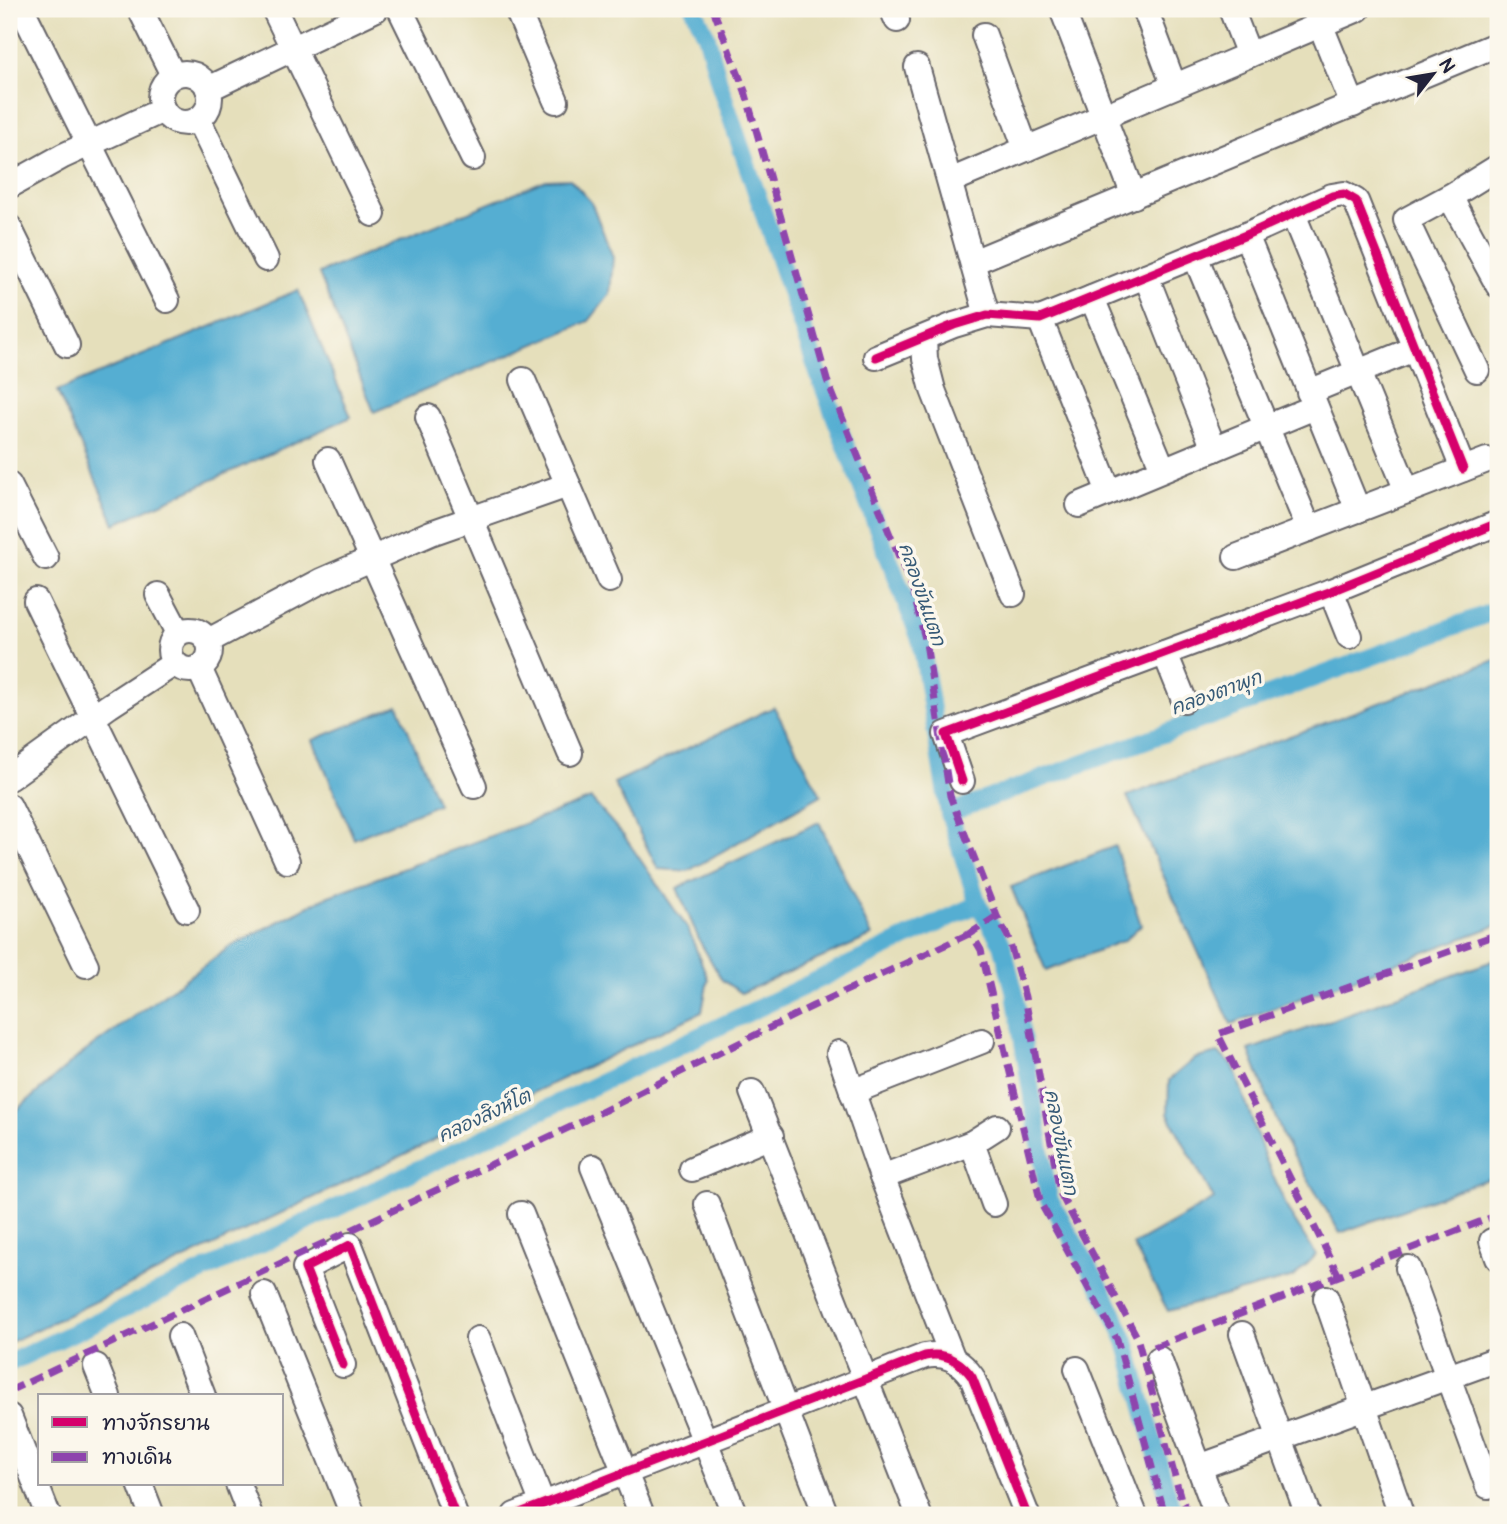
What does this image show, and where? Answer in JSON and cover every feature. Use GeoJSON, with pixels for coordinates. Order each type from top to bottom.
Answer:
{"type":"FeatureCollection","features":[{"type":"Feature","properties":{"kind":"street"},"geometry":{"type":"LineString","coordinates":[[22,9],[167,300]]}},
{"type":"Feature","properties":{"kind":"street"},"geometry":{"type":"LineString","coordinates":[[140,9],[173,75]]}},
{"type":"Feature","properties":{"kind":"street"},"geometry":{"type":"LineString","coordinates":[[274,9],[373,214]]}},
{"type":"Feature","properties":{"kind":"street"},"geometry":{"type":"LineString","coordinates":[[208,89],[376,9]]}},
{"type":"Feature","properties":{"kind":"street"},"geometry":{"type":"LineString","coordinates":[[400,9],[473,158]]}},
{"type":"Feature","properties":{"kind":"street"},"geometry":{"type":"LineString","coordinates":[[517,9],[556,101]]}},
{"type":"Feature","properties":{"kind":"street"},"geometry":{"type":"LineString","coordinates":[[1062,9],[1134,196]]}},
{"type":"Feature","properties":{"kind":"street"},"geometry":{"type":"LineString","coordinates":[[1145,9],[1174,86]]}},
{"type":"Feature","properties":{"kind":"street"},"geometry":{"type":"LineString","coordinates":[[1231,9],[1249,55]]}},
{"type":"Feature","properties":{"kind":"street"},"geometry":{"type":"LineString","coordinates":[[950,181],[1249,55],[1317,17],[1358,9]]}},
{"type":"Feature","properties":{"kind":"street"},"geometry":{"type":"LineString","coordinates":[[1317,17],[1353,105]]}},
{"type":"Feature","properties":{"kind":"street"},"geometry":{"type":"LineString","coordinates":[[984,34],[1026,149]]}},
{"type":"Feature","properties":{"kind":"street"},"geometry":{"type":"LineString","coordinates":[[973,262],[1498,44]]}},
{"type":"Feature","properties":{"kind":"street"},"geometry":{"type":"LineString","coordinates":[[916,67],[987,315]]}},
{"type":"Feature","properties":{"kind":"street"},"geometry":{"type":"LineString","coordinates":[[190,73],[204,82],[208,89],[208,106],[198,119],[182,123],[163,110],[160,102],[162,87],[173,75],[190,73]]}},
{"type":"Feature","properties":{"kind":"street"},"geometry":{"type":"LineString","coordinates":[[9,186],[89,144],[163,110]]}},
{"type":"Feature","properties":{"kind":"street"},"geometry":{"type":"LineString","coordinates":[[198,119],[266,259]]}},
{"type":"Feature","properties":{"kind":"street"},"geometry":{"type":"LineString","coordinates":[[1477,370],[1406,220],[1498,167]]}},
{"type":"Feature","properties":{"kind":"street"},"geometry":{"type":"LineString","coordinates":[[1456,193],[1453,198],[1455,206],[1498,285]]}},
{"type":"Feature","properties":{"kind":"street"},"geometry":{"type":"LineString","coordinates":[[876,357],[954,325],[987,315],[1040,319],[1246,236],[1332,196],[1344,194],[1356,201],[1463,469]]}},
{"type":"Feature","properties":{"kind":"street"},"geometry":{"type":"LineString","coordinates":[[1293,214],[1407,491]]}},
{"type":"Feature","properties":{"kind":"street"},"geometry":{"type":"LineString","coordinates":[[9,227],[67,345]]}},
{"type":"Feature","properties":{"kind":"street"},"geometry":{"type":"LineString","coordinates":[[1246,236],[1358,510]]}},
{"type":"Feature","properties":{"kind":"street"},"geometry":{"type":"LineString","coordinates":[[1195,256],[1309,529]]}},
{"type":"Feature","properties":{"kind":"street"},"geometry":{"type":"LineString","coordinates":[[1146,276],[1214,449]]}},
{"type":"Feature","properties":{"kind":"street"},"geometry":{"type":"LineString","coordinates":[[1093,298],[1163,469]]}},
{"type":"Feature","properties":{"kind":"street"},"geometry":{"type":"LineString","coordinates":[[1040,319],[1108,492]]}},
{"type":"Feature","properties":{"kind":"street"},"geometry":{"type":"LineString","coordinates":[[925,338],[925,359],[933,390],[1013,594]]}},
{"type":"Feature","properties":{"kind":"street"},"geometry":{"type":"LineString","coordinates":[[1079,505],[1266,427],[1358,372],[1414,349]]}},
{"type":"Feature","properties":{"kind":"street"},"geometry":{"type":"LineString","coordinates":[[523,380],[609,580]]}},
{"type":"Feature","properties":{"kind":"street"},"geometry":{"type":"LineString","coordinates":[[428,417],[570,753]]}},
{"type":"Feature","properties":{"kind":"street"},"geometry":{"type":"LineString","coordinates":[[328,460],[474,786]]}},
{"type":"Feature","properties":{"kind":"street"},"geometry":{"type":"LineString","coordinates":[[1236,557],[1487,460]]}},
{"type":"Feature","properties":{"kind":"street"},"geometry":{"type":"LineString","coordinates":[[9,485],[46,558]]}},
{"type":"Feature","properties":{"kind":"street"},"geometry":{"type":"LineString","coordinates":[[208,641],[321,581],[431,533],[568,485]]}},
{"type":"Feature","properties":{"kind":"street"},"geometry":{"type":"LineString","coordinates":[[962,781],[947,734],[1331,592],[1498,523]]}},
{"type":"Feature","properties":{"kind":"street"},"geometry":{"type":"LineString","coordinates":[[1331,592],[1349,636]]}},
{"type":"Feature","properties":{"kind":"street"},"geometry":{"type":"LineString","coordinates":[[158,595],[178,634]]}},
{"type":"Feature","properties":{"kind":"street"},"geometry":{"type":"LineString","coordinates":[[36,601],[187,910]]}},
{"type":"Feature","properties":{"kind":"street"},"geometry":{"type":"LineString","coordinates":[[196,631],[208,641],[209,658],[199,668],[186,670],[171,657],[171,644],[178,634],[196,631]]}},
{"type":"Feature","properties":{"kind":"street"},"geometry":{"type":"LineString","coordinates":[[1165,653],[1184,699]]}},
{"type":"Feature","properties":{"kind":"street"},"geometry":{"type":"LineString","coordinates":[[9,778],[175,663]]}},
{"type":"Feature","properties":{"kind":"street"},"geometry":{"type":"LineString","coordinates":[[199,668],[288,861]]}},
{"type":"Feature","properties":{"kind":"street"},"geometry":{"type":"LineString","coordinates":[[9,806],[86,965]]}},
{"type":"Feature","properties":{"kind":"street"},"geometry":{"type":"LineString","coordinates":[[852,1093],[982,1041]]}},
{"type":"Feature","properties":{"kind":"street"},"geometry":{"type":"LineString","coordinates":[[839,1053],[882,1177],[953,1359]]}},
{"type":"Feature","properties":{"kind":"street"},"geometry":{"type":"LineString","coordinates":[[752,1092],[919,1515]]}},
{"type":"Feature","properties":{"kind":"street"},"geometry":{"type":"LineString","coordinates":[[882,1177],[972,1143],[997,1127]]}},
{"type":"Feature","properties":{"kind":"street"},"geometry":{"type":"LineString","coordinates":[[692,1169],[771,1136]]}},
{"type":"Feature","properties":{"kind":"street"},"geometry":{"type":"LineString","coordinates":[[972,1143],[994,1204]]}},
{"type":"Feature","properties":{"kind":"street"},"geometry":{"type":"LineString","coordinates":[[593,1167],[734,1515]]}},
{"type":"Feature","properties":{"kind":"street"},"geometry":{"type":"LineString","coordinates":[[707,1204],[826,1515]]}},
{"type":"Feature","properties":{"kind":"street"},"geometry":{"type":"LineString","coordinates":[[521,1214],[642,1515]]}},
{"type":"Feature","properties":{"kind":"street"},"geometry":{"type":"LineString","coordinates":[[343,1365],[305,1268],[350,1245],[455,1515]]}},
{"type":"Feature","properties":{"kind":"street"},"geometry":{"type":"LineString","coordinates":[[1408,1268],[1488,1486]]}},
{"type":"Feature","properties":{"kind":"street"},"geometry":{"type":"LineString","coordinates":[[264,1294],[353,1515]]}},
{"type":"Feature","properties":{"kind":"street"},"geometry":{"type":"LineString","coordinates":[[1326,1298],[1401,1514]]}},
{"type":"Feature","properties":{"kind":"street"},"geometry":{"type":"LineString","coordinates":[[1242,1334],[1308,1515]]}},
{"type":"Feature","properties":{"kind":"street"},"geometry":{"type":"LineString","coordinates":[[180,1336],[202,1394]]}},
{"type":"Feature","properties":{"kind":"street"},"geometry":{"type":"LineString","coordinates":[[478,1339],[545,1510]]}},
{"type":"Feature","properties":{"kind":"street"},"geometry":{"type":"LineString","coordinates":[[515,1515],[545,1510],[625,1472],[925,1356],[940,1354],[953,1359],[967,1370],[975,1384],[1027,1515]]}},
{"type":"Feature","properties":{"kind":"street"},"geometry":{"type":"LineString","coordinates":[[1159,1359],[1217,1515]]}},
{"type":"Feature","properties":{"kind":"street"},"geometry":{"type":"LineString","coordinates":[[1199,1467],[1498,1359]]}},
{"type":"Feature","properties":{"kind":"street"},"geometry":{"type":"LineString","coordinates":[[96,1366],[106,1394]]}},
{"type":"Feature","properties":{"kind":"street"},"geometry":{"type":"LineString","coordinates":[[1077,1369],[1135,1515]]}},
{"type":"Feature","properties":{"kind":"street"},"geometry":{"type":"LineString","coordinates":[[9,1416],[48,1515]]}},
{"type":"Feature","properties":{"kind":"street"},"geometry":{"type":"LineString","coordinates":[[142,1486],[152,1515]]}},
{"type":"Feature","properties":{"kind":"street"},"geometry":{"type":"LineString","coordinates":[[239,1486],[250,1515]]}},
{"type":"Feature","properties":{"kind":"water"},"geometry":{"type":"Polygon","coordinates":[[[570,179],[591,202],[613,257],[610,294],[589,321],[374,412],[319,273],[546,180],[570,179]]]}},
{"type":"Feature","properties":{"kind":"water"},"geometry":{"type":"Polygon","coordinates":[[[298,290],[351,417],[115,524],[57,391],[298,290]]]}},
{"type":"Feature","properties":{"kind":"water"},"geometry":{"type":"Polygon","coordinates":[[[1498,659],[1498,925],[1231,1024],[1127,796],[1498,659]]]}},
{"type":"Feature","properties":{"kind":"water"},"geometry":{"type":"Polygon","coordinates":[[[398,705],[438,804],[354,839],[313,740],[398,705]]]}},
{"type":"Feature","properties":{"kind":"water"},"geometry":{"type":"Polygon","coordinates":[[[774,707],[821,795],[688,871],[658,869],[614,783],[774,707]]]}},
{"type":"Feature","properties":{"kind":"water"},"geometry":{"type":"Polygon","coordinates":[[[591,799],[624,836],[688,929],[708,979],[702,1012],[9,1343],[9,1117],[79,1056],[231,946],[326,897],[591,799]]]}},
{"type":"Feature","properties":{"kind":"water"},"geometry":{"type":"Polygon","coordinates":[[[819,822],[872,936],[741,993],[722,980],[700,942],[677,888],[819,822]]]}},
{"type":"Feature","properties":{"kind":"water"},"geometry":{"type":"Polygon","coordinates":[[[1115,846],[1141,925],[1125,940],[1046,971],[1011,887],[1115,846]]]}},
{"type":"Feature","properties":{"kind":"water"},"geometry":{"type":"Polygon","coordinates":[[[1498,959],[1498,1175],[1340,1233],[1284,1139],[1249,1050],[1498,959]]]}},
{"type":"Feature","properties":{"kind":"water"},"geometry":{"type":"Polygon","coordinates":[[[1218,1053],[1233,1065],[1265,1158],[1289,1212],[1316,1255],[1294,1277],[1168,1311],[1133,1245],[1214,1199],[1168,1114],[1169,1080],[1194,1059],[1218,1053]]]}},
{"type":"Feature","properties":{"kind":"waterway","name":"คลองขันแตก"},"geometry":{"type":"LineString","coordinates":[[694,9],[707,37],[720,86],[819,376],[921,642],[949,813],[978,904],[1002,944],[1015,994],[1049,1199],[1106,1297],[1126,1341],[1169,1500],[1178,1515]]}},
{"type":"Feature","properties":{"kind":"waterway","name":"คลองตาพุก"},"geometry":{"type":"LineString","coordinates":[[949,813],[1498,610]]}},
{"type":"Feature","properties":{"kind":"waterway","name":"คลองสิงห์โต"},"geometry":{"type":"LineString","coordinates":[[9,1363],[978,904]]}},
{"type":"Feature","properties":{"kind":"marked path"},"geometry":{"type":"LineString","coordinates":[[713,9],[745,91],[827,380],[913,591],[926,643],[950,796],[997,916],[1008,937],[1025,997],[1060,1193],[1137,1337],[1181,1499],[1191,1515]]}},
{"type":"Feature","properties":{"kind":"marked path"},"geometry":{"type":"LineString","coordinates":[[997,916],[971,933],[981,950],[1041,1204],[1117,1339],[1165,1515]]}},
{"type":"Feature","properties":{"kind":"marked path"},"geometry":{"type":"LineString","coordinates":[[9,1391],[583,1121],[813,1006],[971,933]]}},
{"type":"Feature","properties":{"kind":"marked path"},"geometry":{"type":"LineString","coordinates":[[1339,1276],[1218,1034],[1498,934]]}},
{"type":"Feature","properties":{"kind":"marked path"},"geometry":{"type":"LineString","coordinates":[[1154,1347],[1498,1215]]}},
{"type":"Feature","properties":{"kind":"cycle path"},"geometry":{"type":"LineString","coordinates":[[876,357],[954,325],[987,315],[1040,319],[1246,235],[1332,196],[1344,194],[1356,201],[1463,469]]}},
{"type":"Feature","properties":{"kind":"cycle path"},"geometry":{"type":"LineString","coordinates":[[962,781],[946,734],[1331,591],[1498,523]]}},
{"type":"Feature","properties":{"kind":"cycle path"},"geometry":{"type":"LineString","coordinates":[[343,1365],[305,1268],[350,1245],[455,1515]]}},
{"type":"Feature","properties":{"kind":"cycle path"},"geometry":{"type":"LineString","coordinates":[[515,1515],[932,1355],[951,1359],[972,1377],[1027,1515]]}}]}
